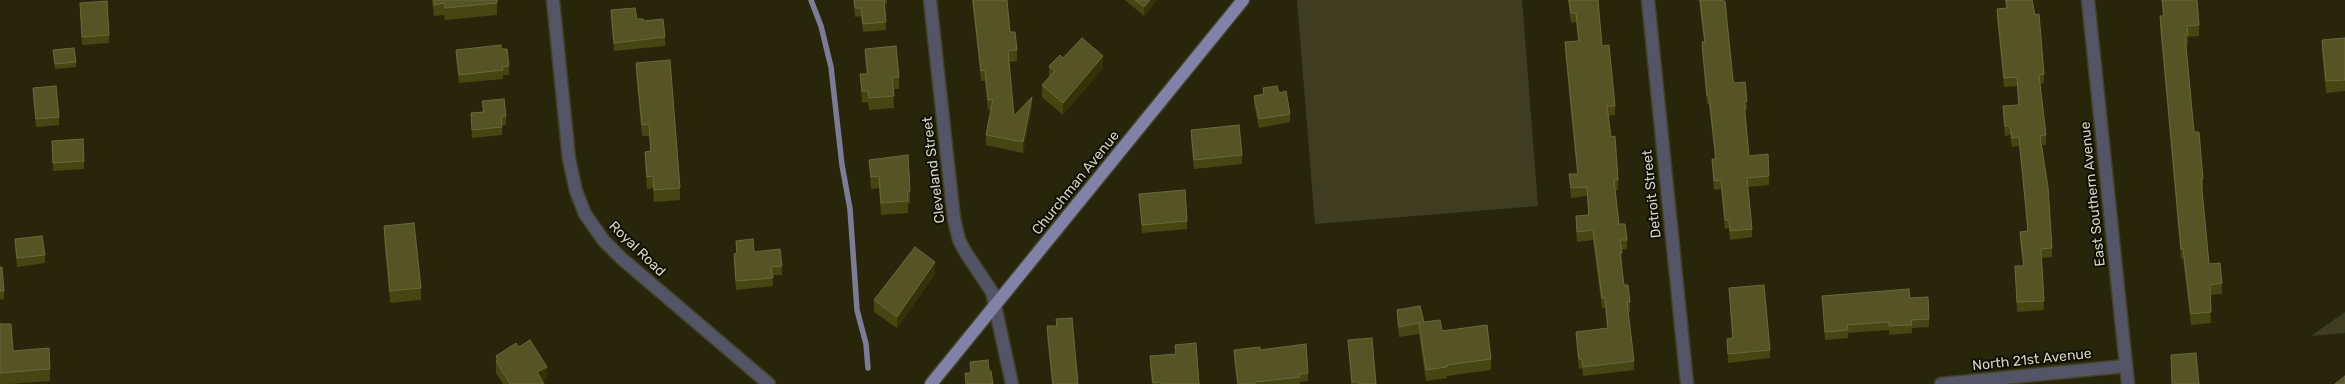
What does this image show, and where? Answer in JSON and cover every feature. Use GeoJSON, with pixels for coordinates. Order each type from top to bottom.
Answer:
{"type":"FeatureCollection","features":[{"type":"Feature","properties":{"kind":"main road","name":"Churchman Avenue"},"geometry":{"type":"LineString","coordinates":[[931,384],[1243,0]]}},
{"type":"Feature","properties":{"kind":"street","name":"Royal Road"},"geometry":{"type":"LineString","coordinates":[[553,0],[569,159],[576,191],[585,214],[604,241],[622,258],[769,384]]}},
{"type":"Feature","properties":{"kind":"street","name":"Cleveland Street"},"geometry":{"type":"LineString","coordinates":[[930,0],[954,219],[960,240],[974,265],[986,280],[996,305],[1012,384]]}},
{"type":"Feature","properties":{"kind":"street","name":"Detroit Street"},"geometry":{"type":"LineString","coordinates":[[1648,0],[1687,384]]}},
{"type":"Feature","properties":{"kind":"street","name":"East Southern Avenue"},"geometry":{"type":"LineString","coordinates":[[2088,0],[2128,384]]}},
{"type":"Feature","properties":{"kind":"street","name":"North 21st Avenue"},"geometry":{"type":"LineString","coordinates":[[1941,384],[2126,366]]}},
{"type":"Feature","properties":{"kind":"shaded area"},"geometry":{"type":"Polygon","coordinates":[[[1297,0],[1522,0],[1538,206],[1315,224],[1297,0]]]}},
{"type":"Feature","properties":{"kind":"shaded area"},"geometry":{"type":"Polygon","coordinates":[[[2345,312],[2345,333],[2311,336],[2345,312]]]}},
{"type":"Feature","properties":{"kind":"building"},"geometry":{"type":"Polygon","coordinates":[[[434,0],[497,0],[497,3],[445,8],[444,3],[434,5],[434,0]]]}},
{"type":"Feature","properties":{"kind":"building"},"geometry":{"type":"Polygon","coordinates":[[[854,0],[884,0],[886,22],[863,24],[861,8],[855,8],[854,0]]]}},
{"type":"Feature","properties":{"kind":"building"},"geometry":{"type":"Polygon","coordinates":[[[973,0],[1007,0],[1010,32],[1015,32],[1017,50],[1008,51],[1014,116],[1032,97],[1023,142],[986,135],[993,99],[988,100],[985,70],[981,71],[973,0]]]}},
{"type":"Feature","properties":{"kind":"building"},"geometry":{"type":"Polygon","coordinates":[[[1135,0],[1150,0],[1144,7],[1135,0]]]}},
{"type":"Feature","properties":{"kind":"building"},"geometry":{"type":"Polygon","coordinates":[[[1569,0],[1598,0],[1602,46],[1609,45],[1615,106],[1607,106],[1611,137],[1615,136],[1618,180],[1614,180],[1619,224],[1625,224],[1627,240],[1620,240],[1622,253],[1620,253],[1624,285],[1628,285],[1630,302],[1627,302],[1634,361],[1583,367],[1582,359],[1579,359],[1576,332],[1608,328],[1605,298],[1602,298],[1593,230],[1577,232],[1576,216],[1589,215],[1587,187],[1571,188],[1569,174],[1578,174],[1565,42],[1579,41],[1576,13],[1571,13],[1569,0]]]}},
{"type":"Feature","properties":{"kind":"building"},"geometry":{"type":"Polygon","coordinates":[[[1700,0],[1725,1],[1733,80],[1734,83],[1745,82],[1747,101],[1744,102],[1749,156],[1768,154],[1769,176],[1747,178],[1752,229],[1730,231],[1729,220],[1725,220],[1721,180],[1714,181],[1712,159],[1716,159],[1709,96],[1707,96],[1702,42],[1705,42],[1700,0]]]}},
{"type":"Feature","properties":{"kind":"building"},"geometry":{"type":"Polygon","coordinates":[[[2006,0],[2032,0],[2035,15],[2039,14],[2044,74],[2039,75],[2046,135],[2040,136],[2048,187],[2052,248],[2041,249],[2044,301],[2017,302],[2015,266],[2024,266],[2020,232],[2028,231],[2019,137],[2012,138],[2010,126],[2005,126],[2003,106],[2019,105],[2017,77],[2004,78],[1997,9],[2007,8],[2006,0]]]}},
{"type":"Feature","properties":{"kind":"building"},"geometry":{"type":"Polygon","coordinates":[[[2162,0],[2197,0],[2199,25],[2187,26],[2188,35],[2185,35],[2194,132],[2199,132],[2203,179],[2201,179],[2209,264],[2220,263],[2222,283],[2210,285],[2211,312],[2191,314],[2183,248],[2181,249],[2160,16],[2164,16],[2162,0]]]}},
{"type":"Feature","properties":{"kind":"building"},"geometry":{"type":"Polygon","coordinates":[[[107,1],[109,35],[82,37],[80,3],[107,1]]]}},
{"type":"Feature","properties":{"kind":"building"},"geometry":{"type":"Polygon","coordinates":[[[635,8],[637,19],[643,19],[644,21],[663,19],[665,37],[614,43],[611,10],[635,8]]]}},
{"type":"Feature","properties":{"kind":"building"},"geometry":{"type":"Polygon","coordinates":[[[1082,38],[1103,56],[1063,103],[1042,85],[1055,71],[1049,66],[1060,55],[1063,58],[1082,38]]]}},
{"type":"Feature","properties":{"kind":"building"},"geometry":{"type":"Polygon","coordinates":[[[2345,38],[2345,80],[2326,81],[2322,40],[2345,38]]]}},
{"type":"Feature","properties":{"kind":"building"},"geometry":{"type":"Polygon","coordinates":[[[501,45],[501,49],[507,49],[509,66],[502,67],[503,70],[459,75],[456,50],[501,45]]]}},
{"type":"Feature","properties":{"kind":"building"},"geometry":{"type":"Polygon","coordinates":[[[896,46],[899,77],[892,77],[894,96],[869,98],[868,91],[862,91],[860,74],[868,74],[865,49],[896,46]]]}},
{"type":"Feature","properties":{"kind":"building"},"geometry":{"type":"Polygon","coordinates":[[[74,48],[76,62],[55,64],[53,50],[74,48]]]}},
{"type":"Feature","properties":{"kind":"building"},"geometry":{"type":"Polygon","coordinates":[[[670,60],[680,188],[654,190],[653,176],[647,177],[645,152],[651,151],[649,124],[642,125],[636,63],[670,60]]]}},
{"type":"Feature","properties":{"kind":"building"},"geometry":{"type":"Polygon","coordinates":[[[56,86],[59,117],[36,119],[33,88],[56,86]]]}},
{"type":"Feature","properties":{"kind":"building"},"geometry":{"type":"Polygon","coordinates":[[[1277,86],[1279,93],[1286,91],[1290,114],[1259,119],[1254,96],[1264,94],[1263,88],[1277,86]]]}},
{"type":"Feature","properties":{"kind":"building"},"geometry":{"type":"Polygon","coordinates":[[[504,99],[506,116],[501,117],[502,127],[472,130],[471,113],[484,112],[482,101],[504,99]]]}},
{"type":"Feature","properties":{"kind":"building"},"geometry":{"type":"Polygon","coordinates":[[[1239,125],[1242,155],[1194,160],[1191,130],[1239,125]]]}},
{"type":"Feature","properties":{"kind":"building"},"geometry":{"type":"Polygon","coordinates":[[[83,139],[84,161],[53,163],[52,141],[83,139]]]}},
{"type":"Feature","properties":{"kind":"building"},"geometry":{"type":"Polygon","coordinates":[[[908,155],[910,191],[907,192],[908,201],[881,203],[879,176],[871,177],[869,160],[908,155]]]}},
{"type":"Feature","properties":{"kind":"building"},"geometry":{"type":"Polygon","coordinates":[[[1185,190],[1187,221],[1142,225],[1139,194],[1185,190]]]}},
{"type":"Feature","properties":{"kind":"building"},"geometry":{"type":"Polygon","coordinates":[[[414,223],[421,288],[390,291],[384,226],[414,223]]]}},
{"type":"Feature","properties":{"kind":"building"},"geometry":{"type":"Polygon","coordinates":[[[42,236],[45,255],[17,258],[15,239],[42,236]]]}},
{"type":"Feature","properties":{"kind":"building"},"geometry":{"type":"Polygon","coordinates":[[[753,239],[754,252],[780,249],[782,266],[771,267],[773,278],[736,281],[734,254],[737,253],[736,241],[753,239]]]}},
{"type":"Feature","properties":{"kind":"building"},"geometry":{"type":"Polygon","coordinates":[[[915,247],[935,262],[897,317],[874,300],[915,247]]]}},
{"type":"Feature","properties":{"kind":"building"},"geometry":{"type":"Polygon","coordinates":[[[0,267],[2,267],[4,291],[0,291],[0,267]]]}},
{"type":"Feature","properties":{"kind":"building"},"geometry":{"type":"Polygon","coordinates":[[[1764,285],[1770,350],[1728,354],[1727,339],[1733,338],[1729,288],[1764,285]]]}},
{"type":"Feature","properties":{"kind":"building"},"geometry":{"type":"Polygon","coordinates":[[[1909,289],[1910,298],[1928,297],[1929,319],[1911,320],[1912,325],[1889,326],[1889,322],[1847,325],[1848,330],[1825,332],[1822,296],[1909,289]]]}},
{"type":"Feature","properties":{"kind":"building"},"geometry":{"type":"Polygon","coordinates":[[[1420,306],[1424,322],[1440,320],[1442,331],[1487,325],[1491,359],[1426,370],[1419,323],[1399,327],[1397,310],[1420,306]]]}},
{"type":"Feature","properties":{"kind":"building"},"geometry":{"type":"Polygon","coordinates":[[[1072,318],[1078,384],[1053,384],[1047,326],[1057,326],[1056,319],[1072,318]]]}},
{"type":"Feature","properties":{"kind":"building"},"geometry":{"type":"Polygon","coordinates":[[[0,324],[11,324],[13,351],[49,348],[50,369],[0,373],[0,324]]]}},
{"type":"Feature","properties":{"kind":"building"},"geometry":{"type":"Polygon","coordinates":[[[1372,338],[1376,384],[1352,382],[1348,340],[1372,338]]]}},
{"type":"Feature","properties":{"kind":"building"},"geometry":{"type":"Polygon","coordinates":[[[530,340],[547,367],[537,372],[544,384],[510,384],[496,361],[498,360],[496,356],[516,343],[519,347],[530,340]]]}},
{"type":"Feature","properties":{"kind":"building"},"geometry":{"type":"Polygon","coordinates":[[[1196,343],[1199,384],[1153,383],[1150,356],[1176,354],[1175,345],[1196,343]]]}},
{"type":"Feature","properties":{"kind":"building"},"geometry":{"type":"Polygon","coordinates":[[[1306,344],[1308,373],[1299,374],[1300,377],[1255,382],[1255,384],[1238,384],[1234,350],[1260,347],[1260,350],[1306,344]]]}},
{"type":"Feature","properties":{"kind":"building"},"geometry":{"type":"Polygon","coordinates":[[[2196,353],[2199,384],[2172,384],[2171,355],[2196,353]]]}},
{"type":"Feature","properties":{"kind":"building"},"geometry":{"type":"Polygon","coordinates":[[[988,360],[993,384],[966,384],[965,373],[971,373],[970,362],[988,360]]]}},
{"type":"Feature","properties":{"kind":"building"},"geometry":{"type":"Polygon","coordinates":[[[2345,376],[2345,384],[2335,384],[2345,376]]]}},
{"type":"Feature","properties":{"kind":"waterway"},"geometry":{"type":"LineString","coordinates":[[811,0],[821,26],[831,67],[842,165],[850,209],[857,310],[866,344],[868,368]]}}]}
